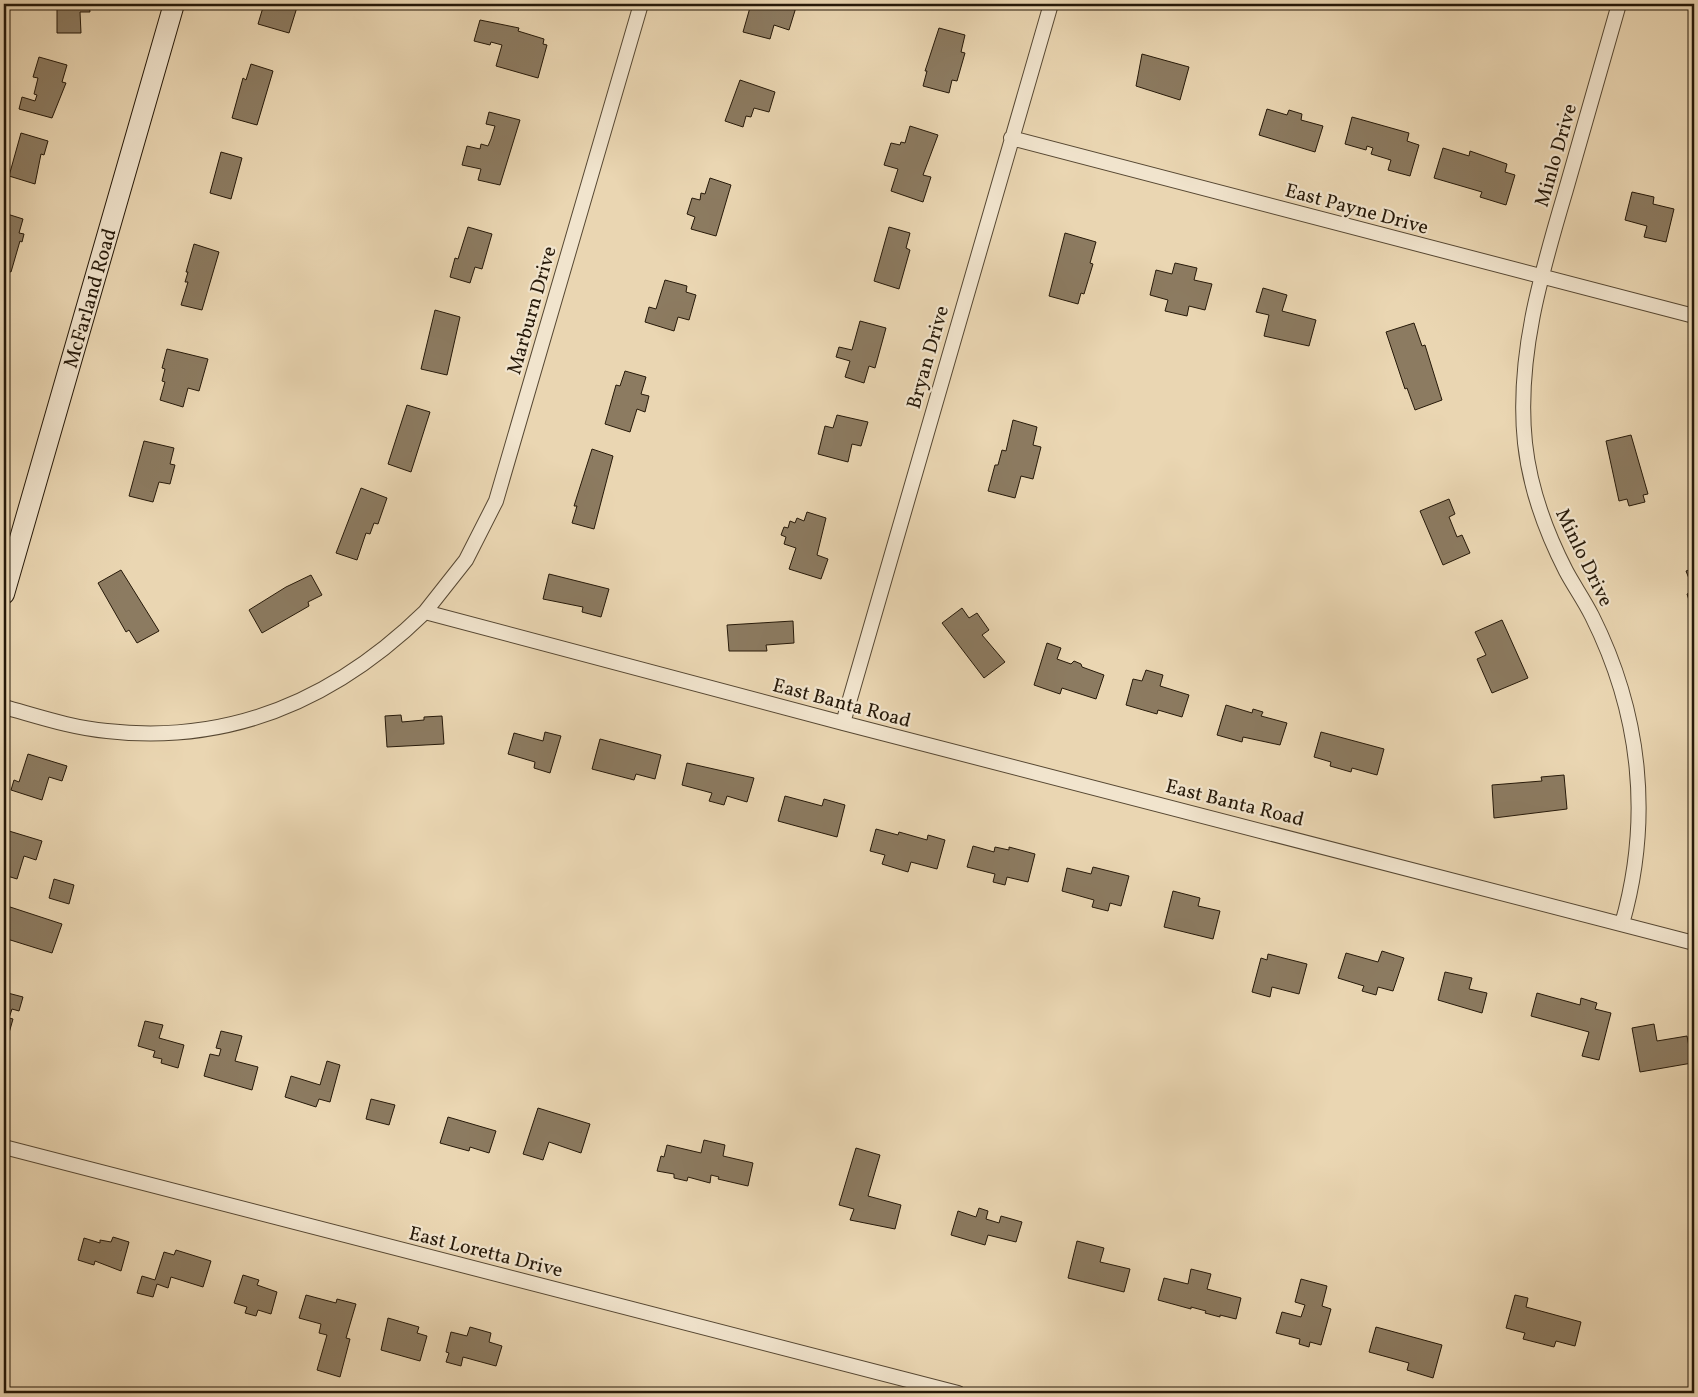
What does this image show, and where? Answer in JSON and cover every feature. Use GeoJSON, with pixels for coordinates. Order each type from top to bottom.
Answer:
{"type":"FeatureCollection","features":[{"type":"Feature","properties":{"kind":"street","name":"McFarland Road"},"geometry":{"type":"LineString","coordinates":[[4,594],[174,4]]}},
{"type":"Feature","properties":{"kind":"street","name":"Marburn Drive"},"geometry":{"type":"LineString","coordinates":[[426,612],[466,560],[496,501],[641,4]]}},
{"type":"Feature","properties":{"kind":"street","name":"Bryan Drive"},"geometry":{"type":"LineString","coordinates":[[842,723],[1051,4]]}},
{"type":"Feature","properties":{"kind":"street","name":"Minlo Drive"},"geometry":{"type":"LineString","coordinates":[[1619,4],[1541,276],[1524,374],[1523,414],[1530,477],[1544,522],[1556,551],[1588,608],[1608,651],[1622,690],[1632,728],[1639,782],[1640,823],[1632,885],[1622,924]]}},
{"type":"Feature","properties":{"kind":"street","name":"East Payne Drive"},"geometry":{"type":"LineString","coordinates":[[1011,138],[1694,316]]}},
{"type":"Feature","properties":{"kind":"street"},"geometry":{"type":"LineString","coordinates":[[4,707],[83,727],[138,734],[194,732],[234,725],[287,707],[330,686],[390,645],[426,612]]}},
{"type":"Feature","properties":{"kind":"street","name":"East Banta Road"},"geometry":{"type":"LineString","coordinates":[[426,612],[842,723],[1694,943]]}},
{"type":"Feature","properties":{"kind":"street","name":"East Loretta Drive"},"geometry":{"type":"LineString","coordinates":[[4,1147],[958,1393]]}},
{"type":"Feature","properties":{"kind":"building"},"geometry":{"type":"Polygon","coordinates":[[[52,4],[89,4],[90,12],[80,12],[81,33],[57,33],[57,9],[52,9],[52,4]]]}},
{"type":"Feature","properties":{"kind":"building"},"geometry":{"type":"Polygon","coordinates":[[[264,4],[298,4],[289,33],[258,24],[264,4]]]}},
{"type":"Feature","properties":{"kind":"building"},"geometry":{"type":"Polygon","coordinates":[[[751,4],[797,4],[789,30],[774,25],[770,39],[743,32],[751,4]]]}},
{"type":"Feature","properties":{"kind":"building"},"geometry":{"type":"Polygon","coordinates":[[[480,20],[519,28],[518,31],[544,39],[543,44],[547,45],[538,78],[496,66],[502,45],[491,42],[490,45],[474,41],[480,20]]]}},
{"type":"Feature","properties":{"kind":"building"},"geometry":{"type":"Polygon","coordinates":[[[939,28],[965,35],[961,52],[965,53],[957,81],[952,80],[949,93],[923,86],[927,71],[925,71],[939,28]]]}},
{"type":"Feature","properties":{"kind":"building"},"geometry":{"type":"Polygon","coordinates":[[[1142,54],[1189,67],[1180,100],[1136,86],[1142,54]]]}},
{"type":"Feature","properties":{"kind":"building"},"geometry":{"type":"Polygon","coordinates":[[[39,57],[67,65],[62,82],[66,83],[52,118],[19,109],[22,97],[35,101],[37,95],[34,94],[38,78],[33,77],[39,57]]]}},
{"type":"Feature","properties":{"kind":"building"},"geometry":{"type":"Polygon","coordinates":[[[251,64],[273,71],[257,125],[232,118],[243,78],[246,80],[251,64]]]}},
{"type":"Feature","properties":{"kind":"building"},"geometry":{"type":"Polygon","coordinates":[[[740,80],[775,92],[769,112],[754,108],[751,117],[746,116],[743,127],[725,121],[740,80]]]}},
{"type":"Feature","properties":{"kind":"building"},"geometry":{"type":"Polygon","coordinates":[[[1267,109],[1287,115],[1289,110],[1302,114],[1301,120],[1323,126],[1315,152],[1259,135],[1267,109]]]}},
{"type":"Feature","properties":{"kind":"building"},"geometry":{"type":"Polygon","coordinates":[[[489,112],[520,120],[500,185],[478,180],[481,169],[462,165],[467,146],[480,149],[481,144],[488,146],[495,126],[486,124],[489,112]]]}},
{"type":"Feature","properties":{"kind":"building"},"geometry":{"type":"Polygon","coordinates":[[[1352,117],[1409,133],[1407,141],[1419,145],[1410,176],[1388,170],[1391,160],[1371,154],[1373,148],[1367,146],[1366,150],[1345,144],[1352,117]]]}},
{"type":"Feature","properties":{"kind":"building"},"geometry":{"type":"Polygon","coordinates":[[[910,126],[938,135],[923,175],[931,177],[923,202],[891,191],[898,169],[884,165],[891,143],[900,145],[901,142],[905,143],[910,126]]]}},
{"type":"Feature","properties":{"kind":"building"},"geometry":{"type":"Polygon","coordinates":[[[21,133],[48,141],[44,155],[41,154],[35,184],[9,176],[21,133]]]}},
{"type":"Feature","properties":{"kind":"building"},"geometry":{"type":"Polygon","coordinates":[[[1443,148],[1469,156],[1470,151],[1507,164],[1505,172],[1515,175],[1506,205],[1480,197],[1482,192],[1434,178],[1443,148]]]}},
{"type":"Feature","properties":{"kind":"building"},"geometry":{"type":"Polygon","coordinates":[[[221,152],[242,158],[231,199],[210,193],[221,152]]]}},
{"type":"Feature","properties":{"kind":"building"},"geometry":{"type":"Polygon","coordinates":[[[710,178],[731,185],[716,236],[691,229],[695,217],[687,214],[692,198],[700,200],[701,193],[705,194],[710,178]]]}},
{"type":"Feature","properties":{"kind":"building"},"geometry":{"type":"Polygon","coordinates":[[[1632,192],[1654,197],[1653,204],[1674,209],[1666,242],[1644,237],[1647,226],[1625,220],[1632,192]]]}},
{"type":"Feature","properties":{"kind":"building"},"geometry":{"type":"Polygon","coordinates":[[[4,213],[23,219],[19,233],[24,234],[22,242],[20,241],[11,272],[4,270],[4,213]]]}},
{"type":"Feature","properties":{"kind":"building"},"geometry":{"type":"Polygon","coordinates":[[[468,227],[492,234],[482,269],[475,267],[470,283],[450,277],[455,258],[458,259],[468,227]]]}},
{"type":"Feature","properties":{"kind":"building"},"geometry":{"type":"Polygon","coordinates":[[[889,227],[910,233],[906,248],[910,250],[899,289],[874,281],[889,227]]]}},
{"type":"Feature","properties":{"kind":"building"},"geometry":{"type":"Polygon","coordinates":[[[1065,233],[1096,242],[1090,263],[1093,264],[1084,294],[1081,293],[1078,304],[1049,296],[1065,233]]]}},
{"type":"Feature","properties":{"kind":"building"},"geometry":{"type":"Polygon","coordinates":[[[194,244],[219,252],[202,310],[181,305],[188,282],[185,282],[188,272],[186,272],[194,244]]]}},
{"type":"Feature","properties":{"kind":"building"},"geometry":{"type":"Polygon","coordinates":[[[1175,263],[1197,268],[1194,280],[1212,284],[1205,310],[1189,306],[1187,316],[1165,311],[1168,300],[1150,295],[1156,270],[1172,274],[1175,263]]]}},
{"type":"Feature","properties":{"kind":"building"},"geometry":{"type":"Polygon","coordinates":[[[665,280],[687,286],[686,292],[696,295],[689,320],[678,317],[674,331],[645,322],[649,307],[656,309],[665,280]]]}},
{"type":"Feature","properties":{"kind":"building"},"geometry":{"type":"Polygon","coordinates":[[[1263,288],[1287,295],[1282,311],[1316,320],[1309,346],[1264,336],[1269,315],[1256,312],[1263,288]]]}},
{"type":"Feature","properties":{"kind":"building"},"geometry":{"type":"Polygon","coordinates":[[[435,310],[460,317],[447,375],[421,369],[435,310]]]}},
{"type":"Feature","properties":{"kind":"building"},"geometry":{"type":"Polygon","coordinates":[[[860,321],[886,328],[875,368],[869,366],[864,383],[845,377],[850,361],[836,357],[839,347],[852,350],[860,321]]]}},
{"type":"Feature","properties":{"kind":"building"},"geometry":{"type":"Polygon","coordinates":[[[1414,323],[1422,346],[1425,345],[1442,400],[1415,410],[1407,388],[1405,389],[1386,332],[1414,323]]]}},
{"type":"Feature","properties":{"kind":"building"},"geometry":{"type":"Polygon","coordinates":[[[167,349],[208,359],[199,391],[188,388],[183,407],[160,400],[165,382],[162,381],[165,369],[162,368],[167,349]]]}},
{"type":"Feature","properties":{"kind":"building"},"geometry":{"type":"Polygon","coordinates":[[[625,371],[646,377],[641,394],[649,396],[645,412],[637,409],[630,432],[605,424],[616,385],[620,386],[625,371]]]}},
{"type":"Feature","properties":{"kind":"building"},"geometry":{"type":"Polygon","coordinates":[[[407,405],[430,412],[411,472],[388,464],[407,405]]]}},
{"type":"Feature","properties":{"kind":"building"},"geometry":{"type":"Polygon","coordinates":[[[837,415],[868,422],[861,446],[852,444],[848,462],[818,454],[825,426],[833,428],[837,415]]]}},
{"type":"Feature","properties":{"kind":"building"},"geometry":{"type":"Polygon","coordinates":[[[1013,420],[1037,427],[1033,445],[1041,447],[1033,479],[1021,476],[1015,498],[988,491],[995,465],[998,465],[1002,450],[1006,451],[1013,420]]]}},
{"type":"Feature","properties":{"kind":"building"},"geometry":{"type":"Polygon","coordinates":[[[1631,435],[1648,494],[1643,495],[1645,502],[1629,506],[1627,499],[1619,501],[1606,441],[1631,435]]]}},
{"type":"Feature","properties":{"kind":"building"},"geometry":{"type":"Polygon","coordinates":[[[144,441],[174,448],[170,464],[175,465],[170,484],[159,482],[153,502],[129,496],[144,441]]]}},
{"type":"Feature","properties":{"kind":"building"},"geometry":{"type":"Polygon","coordinates":[[[592,449],[613,456],[594,529],[572,523],[577,506],[574,506],[592,449]]]}},
{"type":"Feature","properties":{"kind":"building"},"geometry":{"type":"Polygon","coordinates":[[[361,488],[387,498],[378,524],[374,523],[370,534],[366,533],[357,560],[336,553],[361,488]]]}},
{"type":"Feature","properties":{"kind":"building"},"geometry":{"type":"Polygon","coordinates":[[[1449,499],[1455,514],[1449,517],[1457,537],[1462,535],[1470,553],[1443,565],[1420,511],[1449,499]]]}},
{"type":"Feature","properties":{"kind":"building"},"geometry":{"type":"Polygon","coordinates":[[[807,512],[826,518],[817,555],[828,559],[821,579],[789,569],[796,548],[784,544],[786,537],[781,535],[784,527],[788,528],[790,521],[795,523],[797,518],[804,521],[807,512]]]}},
{"type":"Feature","properties":{"kind":"building"},"geometry":{"type":"Polygon","coordinates":[[[1694,568],[1694,591],[1686,571],[1694,568]]]}},
{"type":"Feature","properties":{"kind":"building"},"geometry":{"type":"Polygon","coordinates":[[[121,570],[159,631],[137,643],[129,630],[126,632],[98,583],[121,570]]]}},
{"type":"Feature","properties":{"kind":"building"},"geometry":{"type":"Polygon","coordinates":[[[549,574],[609,589],[601,617],[582,612],[583,607],[543,599],[549,574]]]}},
{"type":"Feature","properties":{"kind":"building"},"geometry":{"type":"Polygon","coordinates":[[[311,575],[322,595],[308,602],[309,606],[262,633],[249,610],[286,587],[311,575]]]}},
{"type":"Feature","properties":{"kind":"building"},"geometry":{"type":"Polygon","coordinates":[[[1694,591],[1694,616],[1687,594],[1694,591]]]}},
{"type":"Feature","properties":{"kind":"building"},"geometry":{"type":"Polygon","coordinates":[[[962,608],[969,618],[977,613],[989,630],[982,635],[1005,662],[984,678],[942,623],[962,608]]]}},
{"type":"Feature","properties":{"kind":"building"},"geometry":{"type":"Polygon","coordinates":[[[1502,620],[1528,678],[1492,693],[1477,659],[1486,655],[1475,632],[1502,620]]]}},
{"type":"Feature","properties":{"kind":"building"},"geometry":{"type":"Polygon","coordinates":[[[793,621],[794,643],[766,645],[767,651],[729,651],[727,625],[793,621]]]}},
{"type":"Feature","properties":{"kind":"building"},"geometry":{"type":"Polygon","coordinates":[[[1047,643],[1061,648],[1057,659],[1071,664],[1074,661],[1081,664],[1082,667],[1104,675],[1096,699],[1062,688],[1060,694],[1034,685],[1047,643]]]}},
{"type":"Feature","properties":{"kind":"building"},"geometry":{"type":"Polygon","coordinates":[[[1146,670],[1163,675],[1160,686],[1189,695],[1182,717],[1158,710],[1157,714],[1126,705],[1133,679],[1142,681],[1146,670]]]}},
{"type":"Feature","properties":{"kind":"building"},"geometry":{"type":"Polygon","coordinates":[[[1226,705],[1252,713],[1253,709],[1263,712],[1261,716],[1287,723],[1280,745],[1243,737],[1242,742],[1217,735],[1226,705]]]}},
{"type":"Feature","properties":{"kind":"building"},"geometry":{"type":"Polygon","coordinates":[[[401,715],[402,722],[424,720],[424,717],[442,716],[444,744],[387,747],[385,716],[401,715]]]}},
{"type":"Feature","properties":{"kind":"building"},"geometry":{"type":"Polygon","coordinates":[[[545,732],[561,736],[550,773],[534,768],[535,762],[508,754],[514,733],[543,741],[545,732]]]}},
{"type":"Feature","properties":{"kind":"building"},"geometry":{"type":"Polygon","coordinates":[[[1321,732],[1384,749],[1377,775],[1352,768],[1351,772],[1330,766],[1331,762],[1314,757],[1321,732]]]}},
{"type":"Feature","properties":{"kind":"building"},"geometry":{"type":"Polygon","coordinates":[[[600,739],[661,755],[655,779],[636,774],[634,780],[592,769],[600,739]]]}},
{"type":"Feature","properties":{"kind":"building"},"geometry":{"type":"Polygon","coordinates":[[[28,754],[67,766],[62,781],[49,777],[42,800],[11,790],[14,780],[19,782],[28,754]]]}},
{"type":"Feature","properties":{"kind":"building"},"geometry":{"type":"Polygon","coordinates":[[[687,763],[754,778],[747,802],[727,796],[724,805],[709,801],[712,793],[682,785],[687,763]]]}},
{"type":"Feature","properties":{"kind":"building"},"geometry":{"type":"Polygon","coordinates":[[[1564,775],[1567,809],[1494,818],[1492,785],[1542,781],[1541,777],[1564,775]]]}},
{"type":"Feature","properties":{"kind":"building"},"geometry":{"type":"Polygon","coordinates":[[[785,796],[822,806],[824,799],[845,805],[837,837],[778,821],[785,796]]]}},
{"type":"Feature","properties":{"kind":"building"},"geometry":{"type":"Polygon","coordinates":[[[876,829],[898,835],[899,832],[927,840],[928,835],[945,840],[937,869],[911,862],[908,872],[882,864],[885,855],[870,851],[876,829]]]}},
{"type":"Feature","properties":{"kind":"building"},"geometry":{"type":"Polygon","coordinates":[[[9,831],[42,841],[36,860],[24,856],[17,879],[4,875],[4,847],[9,831]]]}},
{"type":"Feature","properties":{"kind":"building"},"geometry":{"type":"Polygon","coordinates":[[[973,846],[994,852],[995,847],[1009,850],[1009,847],[1035,854],[1028,882],[1007,877],[1005,885],[993,882],[995,874],[967,867],[973,846]]]}},
{"type":"Feature","properties":{"kind":"building"},"geometry":{"type":"Polygon","coordinates":[[[1093,867],[1129,876],[1121,906],[1110,903],[1108,911],[1092,907],[1094,900],[1062,891],[1067,868],[1091,874],[1093,867]]]}},
{"type":"Feature","properties":{"kind":"building"},"geometry":{"type":"Polygon","coordinates":[[[54,879],[74,885],[69,904],[49,898],[54,879]]]}},
{"type":"Feature","properties":{"kind":"building"},"geometry":{"type":"Polygon","coordinates":[[[1173,891],[1200,898],[1198,906],[1220,911],[1213,939],[1164,927],[1173,891]]]}},
{"type":"Feature","properties":{"kind":"building"},"geometry":{"type":"Polygon","coordinates":[[[4,905],[62,924],[52,953],[4,938],[4,905]]]}},
{"type":"Feature","properties":{"kind":"building"},"geometry":{"type":"Polygon","coordinates":[[[1382,951],[1404,958],[1393,991],[1378,987],[1376,995],[1362,991],[1364,986],[1338,978],[1346,953],[1378,962],[1382,951]]]}},
{"type":"Feature","properties":{"kind":"building"},"geometry":{"type":"Polygon","coordinates":[[[1268,954],[1307,964],[1299,994],[1272,987],[1270,997],[1252,992],[1261,958],[1267,960],[1268,954]]]}},
{"type":"Feature","properties":{"kind":"building"},"geometry":{"type":"Polygon","coordinates":[[[1445,972],[1472,978],[1469,989],[1487,993],[1482,1013],[1438,1000],[1445,972]]]}},
{"type":"Feature","properties":{"kind":"building"},"geometry":{"type":"Polygon","coordinates":[[[4,992],[23,997],[19,1011],[12,1009],[9,1018],[13,1019],[9,1033],[4,1032],[4,992]]]}},
{"type":"Feature","properties":{"kind":"building"},"geometry":{"type":"Polygon","coordinates":[[[1537,993],[1580,1005],[1581,998],[1597,1003],[1595,1009],[1611,1013],[1599,1060],[1582,1056],[1589,1032],[1531,1016],[1537,993]]]}},
{"type":"Feature","properties":{"kind":"building"},"geometry":{"type":"Polygon","coordinates":[[[145,1021],[163,1025],[159,1038],[184,1045],[178,1068],[161,1063],[162,1059],[153,1057],[155,1051],[138,1046],[145,1021]]]}},
{"type":"Feature","properties":{"kind":"building"},"geometry":{"type":"Polygon","coordinates":[[[1654,1024],[1657,1041],[1687,1036],[1692,1063],[1640,1072],[1632,1028],[1654,1024]]]}},
{"type":"Feature","properties":{"kind":"building"},"geometry":{"type":"Polygon","coordinates":[[[221,1031],[242,1036],[235,1061],[258,1067],[252,1090],[204,1076],[210,1054],[219,1056],[221,1049],[216,1048],[221,1031]]]}},
{"type":"Feature","properties":{"kind":"building"},"geometry":{"type":"Polygon","coordinates":[[[327,1061],[340,1065],[330,1102],[319,1099],[316,1107],[285,1097],[291,1076],[320,1085],[327,1061]]]}},
{"type":"Feature","properties":{"kind":"building"},"geometry":{"type":"Polygon","coordinates":[[[371,1099],[395,1105],[389,1125],[366,1119],[371,1099]]]}},
{"type":"Feature","properties":{"kind":"building"},"geometry":{"type":"Polygon","coordinates":[[[538,1108],[590,1124],[581,1153],[549,1142],[543,1160],[523,1154],[538,1108]]]}},
{"type":"Feature","properties":{"kind":"building"},"geometry":{"type":"Polygon","coordinates":[[[448,1117],[496,1131],[489,1153],[470,1147],[469,1151],[440,1143],[448,1117]]]}},
{"type":"Feature","properties":{"kind":"building"},"geometry":{"type":"Polygon","coordinates":[[[704,1140],[725,1145],[723,1156],[753,1163],[748,1186],[718,1179],[719,1177],[711,1175],[710,1183],[688,1177],[687,1181],[674,1178],[674,1174],[657,1171],[661,1156],[664,1157],[667,1145],[701,1153],[704,1140]]]}},
{"type":"Feature","properties":{"kind":"building"},"geometry":{"type":"Polygon","coordinates":[[[856,1148],[880,1155],[868,1196],[901,1205],[895,1229],[850,1220],[854,1209],[839,1205],[856,1148]]]}},
{"type":"Feature","properties":{"kind":"building"},"geometry":{"type":"Polygon","coordinates":[[[979,1208],[988,1211],[986,1219],[999,1223],[1001,1216],[1022,1222],[1016,1242],[988,1235],[985,1245],[951,1235],[958,1211],[976,1217],[979,1208]]]}},
{"type":"Feature","properties":{"kind":"building"},"geometry":{"type":"Polygon","coordinates":[[[113,1237],[129,1242],[121,1271],[95,1261],[94,1265],[78,1260],[84,1238],[100,1243],[100,1240],[111,1242],[113,1237]]]}},
{"type":"Feature","properties":{"kind":"building"},"geometry":{"type":"Polygon","coordinates":[[[1077,1241],[1104,1248],[1100,1262],[1130,1269],[1124,1292],[1068,1278],[1077,1241]]]}},
{"type":"Feature","properties":{"kind":"building"},"geometry":{"type":"Polygon","coordinates":[[[176,1250],[211,1261],[203,1287],[171,1277],[168,1288],[157,1284],[153,1297],[137,1293],[142,1276],[155,1280],[164,1252],[174,1255],[176,1250]]]}},
{"type":"Feature","properties":{"kind":"building"},"geometry":{"type":"Polygon","coordinates":[[[1191,1269],[1211,1274],[1207,1289],[1241,1298],[1236,1319],[1220,1315],[1220,1317],[1205,1313],[1206,1311],[1158,1300],[1164,1278],[1188,1284],[1191,1269]]]}},
{"type":"Feature","properties":{"kind":"building"},"geometry":{"type":"Polygon","coordinates":[[[243,1275],[259,1280],[257,1285],[277,1292],[271,1314],[258,1310],[256,1316],[245,1313],[247,1307],[234,1303],[243,1275]]]}},
{"type":"Feature","properties":{"kind":"building"},"geometry":{"type":"Polygon","coordinates":[[[1301,1279],[1327,1286],[1322,1306],[1331,1309],[1321,1345],[1310,1342],[1309,1347],[1299,1344],[1300,1339],[1276,1333],[1282,1312],[1301,1317],[1305,1305],[1295,1302],[1301,1279]]]}},
{"type":"Feature","properties":{"kind":"building"},"geometry":{"type":"Polygon","coordinates":[[[306,1295],[336,1303],[337,1299],[356,1304],[346,1338],[350,1339],[340,1377],[317,1370],[327,1335],[319,1333],[321,1324],[299,1318],[306,1295]]]}},
{"type":"Feature","properties":{"kind":"building"},"geometry":{"type":"Polygon","coordinates":[[[1515,1295],[1528,1298],[1526,1307],[1581,1322],[1575,1346],[1556,1341],[1554,1347],[1523,1339],[1525,1333],[1506,1328],[1515,1295]]]}},
{"type":"Feature","properties":{"kind":"building"},"geometry":{"type":"Polygon","coordinates":[[[388,1318],[419,1327],[417,1333],[427,1336],[420,1361],[381,1350],[388,1318]]]}},
{"type":"Feature","properties":{"kind":"building"},"geometry":{"type":"Polygon","coordinates":[[[470,1327],[491,1333],[489,1342],[502,1346],[496,1366],[463,1357],[461,1366],[446,1362],[449,1353],[446,1352],[451,1332],[467,1336],[470,1327]]]}},
{"type":"Feature","properties":{"kind":"building"},"geometry":{"type":"Polygon","coordinates":[[[1376,1327],[1442,1345],[1433,1378],[1407,1370],[1409,1363],[1369,1352],[1376,1327]]]}}]}
